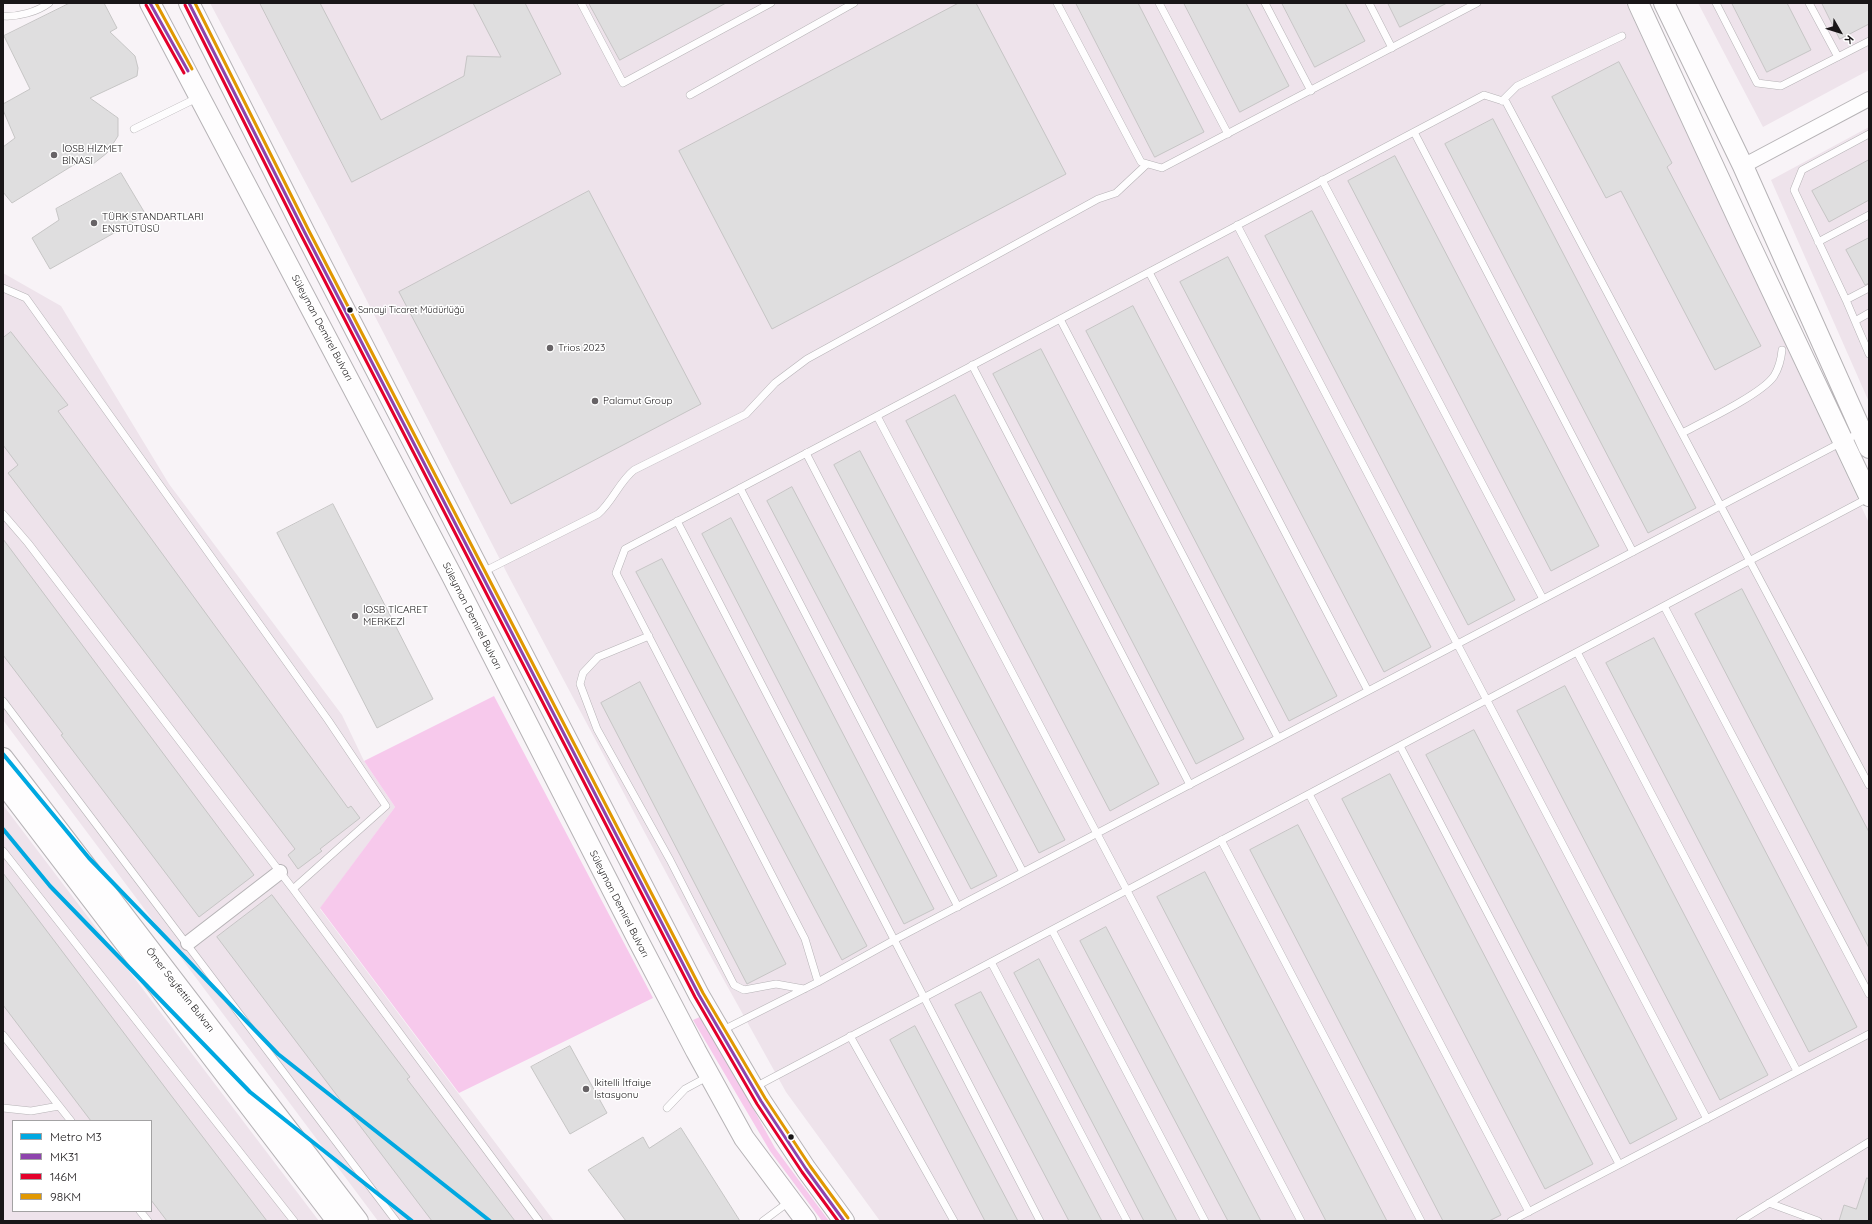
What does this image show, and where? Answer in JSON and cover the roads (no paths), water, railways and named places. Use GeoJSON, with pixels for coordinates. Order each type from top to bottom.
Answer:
{"type":"FeatureCollection","features":[{"type":"Feature","properties":{"kind":"street","name":"Süleyman Demirel Bulvarı"},"geometry":{"type":"LineString","coordinates":[[150,3],[452,576],[638,940],[710,1076],[744,1138],[806,1221]]}},
{"type":"Feature","properties":{"kind":"street"},"geometry":{"type":"LineString","coordinates":[[189,3],[304,231],[699,995],[753,1088],[806,1169],[844,1221]]}},
{"type":"Feature","properties":{"kind":"street"},"geometry":{"type":"LineString","coordinates":[[1638,3],[1869,497]]}},
{"type":"Feature","properties":{"kind":"street"},"geometry":{"type":"LineString","coordinates":[[1664,3],[1743,166],[1865,440]]}},
{"type":"Feature","properties":{"kind":"street"},"geometry":{"type":"LineString","coordinates":[[1743,166],[1869,99]]}},
{"type":"Feature","properties":{"kind":"street","name":"Ömer Seyfettin Bulvarı"},"geometry":{"type":"LineString","coordinates":[[3,758],[358,1221]]}},
{"type":"Feature","properties":{"kind":"street","name":"Ömer Seyfettin Bulvarı"},"geometry":{"type":"LineString","coordinates":[[3,784],[337,1221]]}},
{"type":"Feature","properties":{"kind":"street"},"geometry":{"type":"LineString","coordinates":[[188,943],[280,872]]}},
{"type":"Feature","properties":{"kind":"lane"},"geometry":{"type":"LineString","coordinates":[[3,16],[29,12],[43,8],[49,3]]}},
{"type":"Feature","properties":{"kind":"lane"},"geometry":{"type":"LineString","coordinates":[[581,3],[623,83],[771,3]]}},
{"type":"Feature","properties":{"kind":"lane"},"geometry":{"type":"LineString","coordinates":[[690,95],[854,3]]}},
{"type":"Feature","properties":{"kind":"lane"},"geometry":{"type":"LineString","coordinates":[[1057,3],[1141,162],[1162,168],[1477,3]]}},
{"type":"Feature","properties":{"kind":"lane"},"geometry":{"type":"LineString","coordinates":[[1159,3],[1228,134]]}},
{"type":"Feature","properties":{"kind":"lane"},"geometry":{"type":"LineString","coordinates":[[1265,3],[1311,91]]}},
{"type":"Feature","properties":{"kind":"lane"},"geometry":{"type":"LineString","coordinates":[[1369,3],[1392,48]]}},
{"type":"Feature","properties":{"kind":"lane"},"geometry":{"type":"LineString","coordinates":[[1716,3],[1757,83],[1781,86],[1869,41]]}},
{"type":"Feature","properties":{"kind":"lane"},"geometry":{"type":"LineString","coordinates":[[1809,3],[1838,57]]}},
{"type":"Feature","properties":{"kind":"lane"},"geometry":{"type":"LineString","coordinates":[[1502,101],[1516,86],[1622,36]]}},
{"type":"Feature","properties":{"kind":"lane"},"geometry":{"type":"LineString","coordinates":[[818,982],[805,939],[616,573],[625,549],[1484,95],[1506,102],[1869,785]]}},
{"type":"Feature","properties":{"kind":"lane"},"geometry":{"type":"LineString","coordinates":[[134,129],[200,96]]}},
{"type":"Feature","properties":{"kind":"lane"},"geometry":{"type":"LineString","coordinates":[[1414,132],[1633,552]]}},
{"type":"Feature","properties":{"kind":"lane"},"geometry":{"type":"LineString","coordinates":[[1869,134],[1802,170],[1794,190],[1846,300],[1869,354]]}},
{"type":"Feature","properties":{"kind":"lane"},"geometry":{"type":"LineString","coordinates":[[481,573],[598,514],[609,503],[628,475],[634,470],[746,414],[775,383],[801,362],[1098,199],[1116,193],[1147,164]]}},
{"type":"Feature","properties":{"kind":"lane"},"geometry":{"type":"LineString","coordinates":[[1322,180],[1543,599]]}},
{"type":"Feature","properties":{"kind":"lane"},"geometry":{"type":"LineString","coordinates":[[1818,242],[1869,215]]}},
{"type":"Feature","properties":{"kind":"lane"},"geometry":{"type":"LineString","coordinates":[[1237,225],[1706,1119]]}},
{"type":"Feature","properties":{"kind":"lane"},"geometry":{"type":"LineString","coordinates":[[1149,272],[1368,691]]}},
{"type":"Feature","properties":{"kind":"lane"},"geometry":{"type":"LineString","coordinates":[[3,288],[26,298],[328,720],[386,806],[293,888]]}},
{"type":"Feature","properties":{"kind":"lane"},"geometry":{"type":"LineString","coordinates":[[1846,300],[1869,288]]}},
{"type":"Feature","properties":{"kind":"lane"},"geometry":{"type":"LineString","coordinates":[[1855,321],[1869,313]]}},
{"type":"Feature","properties":{"kind":"lane"},"geometry":{"type":"LineString","coordinates":[[1060,319],[1278,738]]}},
{"type":"Feature","properties":{"kind":"lane"},"geometry":{"type":"LineString","coordinates":[[1682,433],[1728,409],[1762,388],[1773,378],[1780,365],[1782,350]]}},
{"type":"Feature","properties":{"kind":"lane"},"geometry":{"type":"LineString","coordinates":[[972,365],[1190,785]]}},
{"type":"Feature","properties":{"kind":"lane"},"geometry":{"type":"LineString","coordinates":[[877,416],[1301,1221]]}},
{"type":"Feature","properties":{"kind":"lane"},"geometry":{"type":"LineString","coordinates":[[720,1032],[818,982],[831,973],[1843,441],[1865,440]]}},
{"type":"Feature","properties":{"kind":"lane"},"geometry":{"type":"LineString","coordinates":[[806,453],[1023,872]]}},
{"type":"Feature","properties":{"kind":"lane"},"geometry":{"type":"LineString","coordinates":[[740,488],[958,907]]}},
{"type":"Feature","properties":{"kind":"lane"},"geometry":{"type":"LineString","coordinates":[[753,1088],[1869,497]]}},
{"type":"Feature","properties":{"kind":"lane"},"geometry":{"type":"LineString","coordinates":[[3,514],[28,543],[293,888],[539,1221]]}},
{"type":"Feature","properties":{"kind":"lane"},"geometry":{"type":"LineString","coordinates":[[677,521],[1040,1221]]}},
{"type":"Feature","properties":{"kind":"lane"},"geometry":{"type":"LineString","coordinates":[[1664,606],[1869,994]]}},
{"type":"Feature","properties":{"kind":"lane"},"geometry":{"type":"LineString","coordinates":[[649,636],[598,657],[582,676],[580,684],[597,729],[670,860],[734,985],[744,990],[776,984],[804,989]]}},
{"type":"Feature","properties":{"kind":"lane"},"geometry":{"type":"LineString","coordinates":[[1577,652],[1797,1071]]}},
{"type":"Feature","properties":{"kind":"lane"},"geometry":{"type":"LineString","coordinates":[[3,701],[188,943],[396,1221]]}},
{"type":"Feature","properties":{"kind":"lane"},"geometry":{"type":"LineString","coordinates":[[1400,746],[1619,1164]]}},
{"type":"Feature","properties":{"kind":"lane"},"geometry":{"type":"LineString","coordinates":[[1309,794],[1529,1212]]}},
{"type":"Feature","properties":{"kind":"lane"},"geometry":{"type":"LineString","coordinates":[[1221,840],[1421,1221]]}},
{"type":"Feature","properties":{"kind":"lane"},"geometry":{"type":"LineString","coordinates":[[3,851],[294,1221]]}},
{"type":"Feature","properties":{"kind":"lane"},"geometry":{"type":"LineString","coordinates":[[1052,930],[1205,1221]]}},
{"type":"Feature","properties":{"kind":"lane"},"geometry":{"type":"LineString","coordinates":[[991,962],[1127,1221]]}},
{"type":"Feature","properties":{"kind":"lane"},"geometry":{"type":"LineString","coordinates":[[1511,1221],[1869,1034]]}},
{"type":"Feature","properties":{"kind":"lane"},"geometry":{"type":"LineString","coordinates":[[3,1035],[69,1120]]}},
{"type":"Feature","properties":{"kind":"lane"},"geometry":{"type":"LineString","coordinates":[[850,1036],[954,1221]]}},
{"type":"Feature","properties":{"kind":"lane"},"geometry":{"type":"LineString","coordinates":[[667,1108],[685,1089],[710,1076]]}},
{"type":"Feature","properties":{"kind":"lane"},"geometry":{"type":"LineString","coordinates":[[3,1108],[32,1110],[59,1106]]}},
{"type":"Feature","properties":{"kind":"lane"},"geometry":{"type":"LineString","coordinates":[[1740,1221],[1869,1142]]}},
{"type":"Feature","properties":{"kind":"lane"},"geometry":{"type":"LineString","coordinates":[[763,1221],[790,1200]]}},
{"type":"Feature","properties":{"kind":"lane"},"geometry":{"type":"LineString","coordinates":[[1769,1203],[1818,1221]]}},
{"type":"Feature","properties":{"kind":"lane"},"geometry":{"type":"LineString","coordinates":[[141,1212],[148,1221]]}},
{"type":"Feature","properties":{"kind":"metro line","name":"M3"},"geometry":{"type":"LineString","coordinates":[[3,754],[89,858],[278,1054],[490,1221]]}},
{"type":"Feature","properties":{"kind":"metro line","name":"M3"},"geometry":{"type":"LineString","coordinates":[[3,829],[50,886],[250,1092],[412,1221]]}},
{"type":"Feature","properties":{"kind":"place","name":"İOSB HİZMET BİNASI"},"geometry":{"type":"Point","coordinates":[54,155]}},
{"type":"Feature","properties":{"kind":"place","name":"TÜRK STANDARTLARI ENSTÜTÜSÜ"},"geometry":{"type":"Point","coordinates":[94,223]}},
{"type":"Feature","properties":{"kind":"place","name":"Sanayi Ticaret Müdürlüğü"},"geometry":{"type":"Point","coordinates":[350,310]}},
{"type":"Feature","properties":{"kind":"place","name":"Trios 2023"},"geometry":{"type":"Point","coordinates":[550,348]}},
{"type":"Feature","properties":{"kind":"place","name":"Palamut Group"},"geometry":{"type":"Point","coordinates":[595,401]}},
{"type":"Feature","properties":{"kind":"place","name":"İOSB TİCARET MERKEZİ"},"geometry":{"type":"Point","coordinates":[355,616]}},
{"type":"Feature","properties":{"kind":"place","name":"İkitelli İtfaiye İstasyonu"},"geometry":{"type":"Point","coordinates":[586,1089]}}]}
